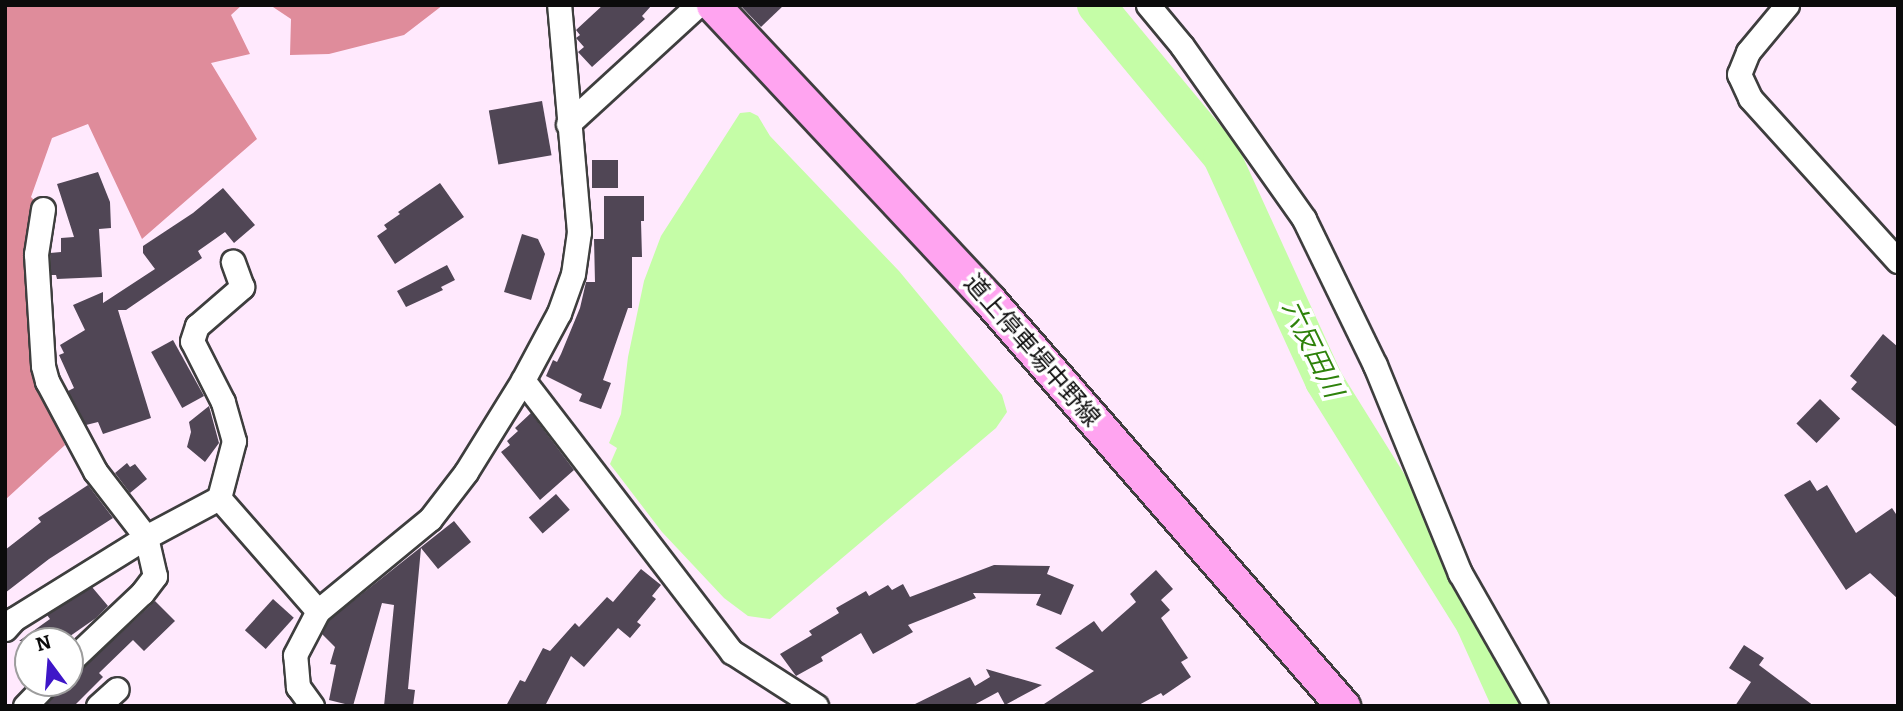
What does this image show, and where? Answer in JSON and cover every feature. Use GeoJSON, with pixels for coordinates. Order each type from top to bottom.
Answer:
{"type":"FeatureCollection","features":[{"type":"Feature","properties":{"kind":"main road","name":"道上停車場中野線"},"geometry":{"type":"LineString","coordinates":[[713,5],[989,300],[1343,706]]}},
{"type":"Feature","properties":{"kind":"street"},"geometry":{"type":"LineString","coordinates":[[312,706],[298,687],[295,655],[318,611],[430,519],[466,472],[523,380],[559,313],[573,274],[579,232],[559,5]]}},
{"type":"Feature","properties":{"kind":"street"},"geometry":{"type":"LineString","coordinates":[[568,124],[698,5]]}},
{"type":"Feature","properties":{"kind":"street"},"geometry":{"type":"LineString","coordinates":[[1148,5],[1182,46],[1304,219],[1375,365],[1460,573],[1536,706]]}},
{"type":"Feature","properties":{"kind":"street"},"geometry":{"type":"LineString","coordinates":[[1787,5],[1748,52],[1739,74],[1750,98],[1898,261]]}},
{"type":"Feature","properties":{"kind":"street"},"geometry":{"type":"LineString","coordinates":[[43,209],[36,254],[43,366],[47,381],[95,471],[146,537],[155,576],[142,593],[84,648]]}},
{"type":"Feature","properties":{"kind":"street"},"geometry":{"type":"LineString","coordinates":[[219,498],[234,441],[223,402],[192,341],[197,326],[242,287],[241,276],[233,262]]}},
{"type":"Feature","properties":{"kind":"street"},"geometry":{"type":"LineString","coordinates":[[523,380],[732,652],[816,706]]}},
{"type":"Feature","properties":{"kind":"street"},"geometry":{"type":"LineString","coordinates":[[219,498],[318,611]]}},
{"type":"Feature","properties":{"kind":"street"},"geometry":{"type":"LineString","coordinates":[[5,629],[14,619],[146,537],[200,505],[219,498]]}},
{"type":"Feature","properties":{"kind":"street"},"geometry":{"type":"LineString","coordinates":[[98,706],[117,689]]}},
{"type":"Feature","properties":{"kind":"shaded area"},"geometry":{"type":"Polygon","coordinates":[[[5,5],[242,5],[231,15],[250,54],[211,63],[257,139],[142,239],[88,124],[52,138],[31,197],[43,209],[31,361],[65,445],[5,500],[5,5]]]}},
{"type":"Feature","properties":{"kind":"shaded area"},"geometry":{"type":"Polygon","coordinates":[[[270,5],[443,5],[404,35],[329,54],[290,55],[291,19],[270,5]]]}},
{"type":"Feature","properties":{"kind":"shaded area"},"geometry":{"type":"Polygon","coordinates":[[[750,112],[758,116],[770,136],[899,271],[1002,395],[1007,412],[996,428],[770,619],[748,616],[724,598],[662,532],[610,464],[617,448],[609,443],[621,414],[628,357],[644,281],[661,236],[740,113],[750,112]]]}},
{"type":"Feature","properties":{"kind":"building"},"geometry":{"type":"Polygon","coordinates":[[[603,5],[652,5],[642,16],[645,19],[592,67],[578,52],[584,47],[576,38],[580,35],[576,30],[603,5]]]}},
{"type":"Feature","properties":{"kind":"building"},"geometry":{"type":"Polygon","coordinates":[[[740,5],[784,5],[761,27],[740,5]]]}},
{"type":"Feature","properties":{"kind":"building"},"geometry":{"type":"Polygon","coordinates":[[[542,101],[552,155],[498,165],[489,110],[542,101]]]}},
{"type":"Feature","properties":{"kind":"building"},"geometry":{"type":"Polygon","coordinates":[[[592,160],[618,160],[618,188],[592,188],[592,160]]]}},
{"type":"Feature","properties":{"kind":"building"},"geometry":{"type":"Polygon","coordinates":[[[98,172],[110,202],[111,228],[99,229],[102,277],[57,279],[56,275],[51,275],[50,253],[61,252],[61,238],[74,237],[57,184],[98,172]]]}},
{"type":"Feature","properties":{"kind":"building"},"geometry":{"type":"Polygon","coordinates":[[[440,183],[464,217],[395,264],[377,236],[387,229],[384,225],[400,214],[398,212],[440,183]]]}},
{"type":"Feature","properties":{"kind":"building"},"geometry":{"type":"Polygon","coordinates":[[[223,188],[255,225],[234,243],[225,232],[198,251],[202,258],[126,310],[118,310],[151,418],[103,434],[98,422],[86,425],[68,391],[74,388],[59,355],[64,353],[60,345],[85,330],[73,305],[103,292],[103,303],[155,269],[143,253],[143,246],[193,213],[223,188]]]}},
{"type":"Feature","properties":{"kind":"building"},"geometry":{"type":"Polygon","coordinates":[[[604,196],[644,196],[644,221],[641,221],[642,257],[632,257],[632,308],[628,308],[603,380],[611,383],[601,409],[579,401],[582,394],[546,376],[553,360],[557,362],[561,354],[580,308],[586,282],[595,282],[594,239],[604,239],[604,196]]]}},
{"type":"Feature","properties":{"kind":"building"},"geometry":{"type":"Polygon","coordinates":[[[522,234],[538,239],[545,254],[531,300],[504,292],[522,234]]]}},
{"type":"Feature","properties":{"kind":"building"},"geometry":{"type":"Polygon","coordinates":[[[447,265],[455,280],[441,287],[443,290],[406,307],[397,291],[447,265]]]}},
{"type":"Feature","properties":{"kind":"building"},"geometry":{"type":"Polygon","coordinates":[[[1883,334],[1898,347],[1898,428],[1851,389],[1857,382],[1850,376],[1883,334]]]}},
{"type":"Feature","properties":{"kind":"building"},"geometry":{"type":"Polygon","coordinates":[[[173,340],[204,396],[182,408],[151,352],[173,340]]]}},
{"type":"Feature","properties":{"kind":"building"},"geometry":{"type":"Polygon","coordinates":[[[1820,399],[1840,418],[1817,443],[1796,423],[1820,399]]]}},
{"type":"Feature","properties":{"kind":"building"},"geometry":{"type":"Polygon","coordinates":[[[209,406],[219,443],[205,462],[187,447],[191,432],[189,422],[209,406]]]}},
{"type":"Feature","properties":{"kind":"building"},"geometry":{"type":"Polygon","coordinates":[[[531,413],[574,470],[540,500],[501,452],[510,445],[507,441],[518,431],[515,428],[531,413]]]}},
{"type":"Feature","properties":{"kind":"building"},"geometry":{"type":"Polygon","coordinates":[[[127,463],[130,467],[135,464],[147,479],[130,493],[115,473],[127,463]]]}},
{"type":"Feature","properties":{"kind":"building"},"geometry":{"type":"Polygon","coordinates":[[[1810,480],[1817,491],[1827,485],[1856,533],[1892,508],[1898,517],[1898,599],[1870,573],[1846,590],[1784,495],[1810,480]]]}},
{"type":"Feature","properties":{"kind":"building"},"geometry":{"type":"Polygon","coordinates":[[[88,485],[113,518],[49,559],[5,593],[5,550],[41,522],[38,518],[88,485]]]}},
{"type":"Feature","properties":{"kind":"building"},"geometry":{"type":"Polygon","coordinates":[[[556,494],[570,510],[543,533],[529,518],[556,494]]]}},
{"type":"Feature","properties":{"kind":"building"},"geometry":{"type":"Polygon","coordinates":[[[454,521],[471,542],[438,569],[421,548],[408,689],[415,690],[413,706],[384,706],[394,605],[382,603],[353,706],[329,700],[336,665],[330,664],[335,647],[322,634],[329,620],[454,521]]]}},
{"type":"Feature","properties":{"kind":"building"},"geometry":{"type":"Polygon","coordinates":[[[994,565],[1050,566],[1047,574],[1074,585],[1061,615],[1036,605],[1041,594],[973,593],[976,598],[908,625],[913,632],[873,654],[861,633],[821,657],[823,661],[796,676],[780,654],[812,635],[809,631],[839,613],[836,608],[866,591],[869,596],[888,585],[892,590],[903,584],[910,597],[994,565]]]}},
{"type":"Feature","properties":{"kind":"building"},"geometry":{"type":"Polygon","coordinates":[[[641,569],[661,585],[652,596],[656,599],[637,622],[641,625],[630,638],[618,628],[584,667],[571,656],[545,706],[506,706],[520,680],[525,682],[543,648],[550,651],[575,623],[579,627],[607,597],[613,602],[641,569]]]}},
{"type":"Feature","properties":{"kind":"building"},"geometry":{"type":"Polygon","coordinates":[[[1156,570],[1173,589],[1161,600],[1170,610],[1161,618],[1188,658],[1181,662],[1191,677],[1163,696],[1161,693],[1137,706],[1041,706],[1094,671],[1055,648],[1094,621],[1102,632],[1136,602],[1130,594],[1156,570]]]}},
{"type":"Feature","properties":{"kind":"building"},"geometry":{"type":"Polygon","coordinates":[[[92,587],[108,606],[83,627],[39,627],[50,619],[47,615],[92,587]]]}},
{"type":"Feature","properties":{"kind":"building"},"geometry":{"type":"Polygon","coordinates":[[[273,599],[294,618],[266,649],[245,630],[273,599]]]}},
{"type":"Feature","properties":{"kind":"building"},"geometry":{"type":"Polygon","coordinates":[[[155,601],[175,621],[144,651],[133,640],[99,673],[103,677],[84,696],[84,667],[155,601]]]}},
{"type":"Feature","properties":{"kind":"building"},"geometry":{"type":"Polygon","coordinates":[[[1744,645],[1764,658],[1759,665],[1814,706],[1735,706],[1751,682],[1729,668],[1744,645]]]}},
{"type":"Feature","properties":{"kind":"building"},"geometry":{"type":"Polygon","coordinates":[[[986,669],[1042,685],[1005,705],[998,692],[972,706],[911,706],[970,677],[975,686],[990,677],[986,669]]]}},
{"type":"Feature","properties":{"kind":"building"},"geometry":{"type":"Polygon","coordinates":[[[52,697],[83,697],[74,706],[45,706],[52,697]]]}},
{"type":"Feature","properties":{"kind":"waterway","name":"六反田川"},"geometry":{"type":"LineString","coordinates":[[1096,5],[1222,157],[1324,381],[1475,624],[1512,706]]}}]}
